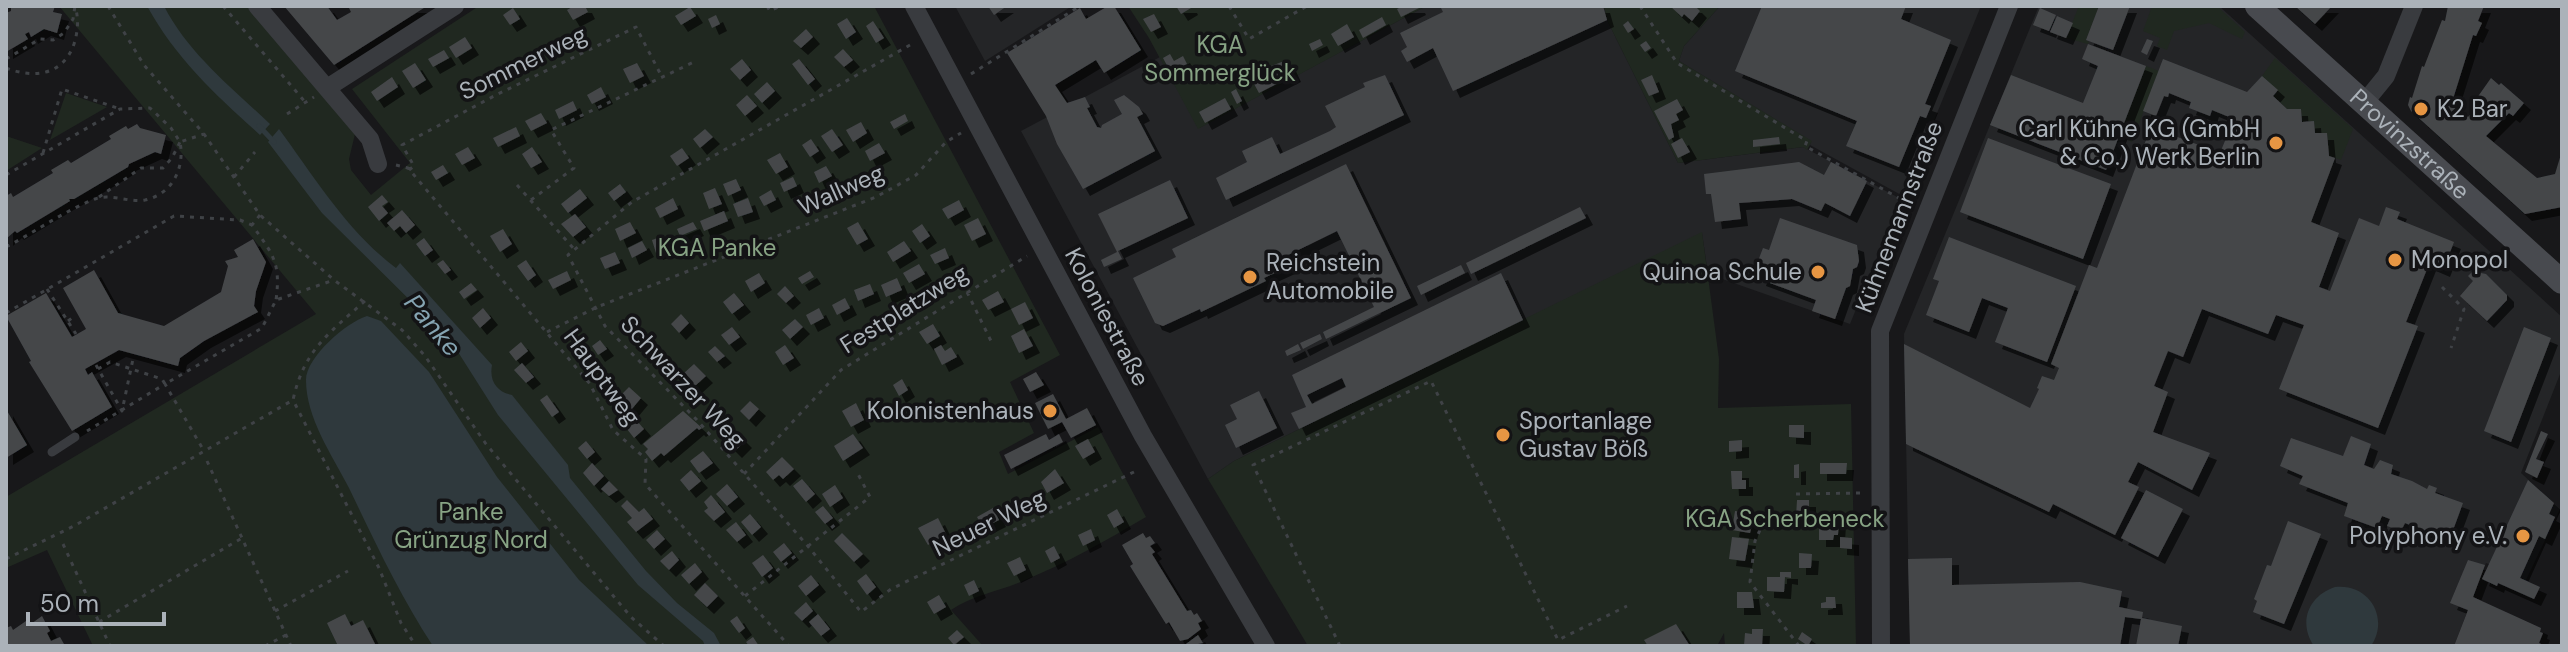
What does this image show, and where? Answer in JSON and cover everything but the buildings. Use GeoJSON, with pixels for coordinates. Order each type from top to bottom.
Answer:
{"type":"FeatureCollection","features":[{"type":"Feature","properties":{"kind":"main road","name":"Provinzstraße"},"geometry":{"type":"LineString","coordinates":[[2257,6],[2562,282]]}},
{"type":"Feature","properties":{"kind":"street"},"geometry":{"type":"LineString","coordinates":[[257,6],[370,139],[378,164]]}},
{"type":"Feature","properties":{"kind":"street"},"geometry":{"type":"LineString","coordinates":[[327,88],[455,6]]}},
{"type":"Feature","properties":{"kind":"street","name":"Koloniestraße"},"geometry":{"type":"LineString","coordinates":[[914,6],[1143,436],[1266,646]]}},
{"type":"Feature","properties":{"kind":"street","name":"Kühnemannstraße"},"geometry":{"type":"LineString","coordinates":[[1881,646],[1880,331],[2009,6]]}},
{"type":"Feature","properties":{"kind":"street"},"geometry":{"type":"LineString","coordinates":[[2364,103],[2386,76],[2414,6]]}},
{"type":"Feature","properties":{"kind":"lane"},"geometry":{"type":"LineString","coordinates":[[52,452],[75,437]]}},
{"type":"Feature","properties":{"kind":"path"},"geometry":{"type":"LineString","coordinates":[[6,59],[40,39],[53,40],[64,33],[73,19],[75,6]]}},
{"type":"Feature","properties":{"kind":"path"},"geometry":{"type":"LineString","coordinates":[[6,68],[38,75],[58,69],[70,55],[78,32],[75,6]]}},
{"type":"Feature","properties":{"kind":"path"},"geometry":{"type":"LineString","coordinates":[[108,6],[144,65],[204,134],[260,215],[334,280],[402,330],[425,356],[486,444],[631,617],[664,646]]}},
{"type":"Feature","properties":{"kind":"path"},"geometry":{"type":"LineString","coordinates":[[223,6],[306,103],[287,114]]}},
{"type":"Feature","properties":{"kind":"path"},"geometry":{"type":"LineString","coordinates":[[767,6],[770,11],[780,6]]}},
{"type":"Feature","properties":{"kind":"path"},"geometry":{"type":"LineString","coordinates":[[955,84],[1080,6]]}},
{"type":"Feature","properties":{"kind":"path"},"geometry":{"type":"LineString","coordinates":[[1229,6],[1249,39],[1307,6]]}},
{"type":"Feature","properties":{"kind":"path"},"geometry":{"type":"LineString","coordinates":[[1640,6],[1677,63],[1807,141],[1805,146],[1906,202]]}},
{"type":"Feature","properties":{"kind":"path","name":"Sommerweg"},"geometry":{"type":"LineString","coordinates":[[408,168],[414,166],[402,145],[636,27],[662,77]]}},
{"type":"Feature","properties":{"kind":"path"},"geometry":{"type":"LineString","coordinates":[[517,185],[574,249],[632,202],[910,45]]}},
{"type":"Feature","properties":{"kind":"path"},"geometry":{"type":"LineString","coordinates":[[531,200],[574,168],[551,130],[696,61]]}},
{"type":"Feature","properties":{"kind":"path"},"geometry":{"type":"LineString","coordinates":[[43,153],[62,89],[120,109],[150,108],[171,128],[180,142],[183,158],[177,176],[164,191],[144,200],[98,197]]}},
{"type":"Feature","properties":{"kind":"path"},"geometry":{"type":"LineString","coordinates":[[6,175],[120,109]]}},
{"type":"Feature","properties":{"kind":"path"},"geometry":{"type":"LineString","coordinates":[[6,247],[98,197],[141,168],[163,168],[180,142],[204,134]]}},
{"type":"Feature","properties":{"kind":"path","name":"Wallweg"},"geometry":{"type":"LineString","coordinates":[[547,332],[597,307],[876,197],[916,175],[946,142],[959,134]]}},
{"type":"Feature","properties":{"kind":"path"},"geometry":{"type":"LineString","coordinates":[[234,177],[255,152]]}},
{"type":"Feature","properties":{"kind":"path","name":"Hauptweg"},"geometry":{"type":"LineString","coordinates":[[408,168],[590,384],[613,430],[646,459],[645,484],[789,646]]}},
{"type":"Feature","properties":{"kind":"path"},"geometry":{"type":"LineString","coordinates":[[252,225],[260,215]]}},
{"type":"Feature","properties":{"kind":"path"},"geometry":{"type":"LineString","coordinates":[[6,313],[174,216],[240,220],[252,225],[275,257],[279,279],[276,300],[262,328],[75,437]]}},
{"type":"Feature","properties":{"kind":"path","name":"Schwarzer Weg"},"geometry":{"type":"LineString","coordinates":[[574,249],[568,255],[605,326],[696,419],[807,545],[861,612]]}},
{"type":"Feature","properties":{"kind":"path","name":"Festplatzweg"},"geometry":{"type":"LineString","coordinates":[[744,475],[841,370],[1027,256]]}},
{"type":"Feature","properties":{"kind":"path"},"geometry":{"type":"LineString","coordinates":[[276,300],[334,280]]}},
{"type":"Feature","properties":{"kind":"path"},"geometry":{"type":"LineString","coordinates":[[2442,287],[2464,309],[2451,348]]}},
{"type":"Feature","properties":{"kind":"path"},"geometry":{"type":"LineString","coordinates":[[47,289],[76,334]]}},
{"type":"Feature","properties":{"kind":"path"},"geometry":{"type":"LineString","coordinates":[[967,292],[991,341]]}},
{"type":"Feature","properties":{"kind":"path"},"geometry":{"type":"LineString","coordinates":[[365,301],[323,338],[299,373],[293,400],[379,568],[401,623],[416,646]]}},
{"type":"Feature","properties":{"kind":"path"},"geometry":{"type":"LineString","coordinates":[[68,321],[76,315]]}},
{"type":"Feature","properties":{"kind":"path"},"geometry":{"type":"LineString","coordinates":[[122,411],[133,359]]}},
{"type":"Feature","properties":{"kind":"path"},"geometry":{"type":"LineString","coordinates":[[122,411],[97,367],[110,362],[162,379],[204,451]]}},
{"type":"Feature","properties":{"kind":"path"},"geometry":{"type":"LineString","coordinates":[[1340,646],[1253,465],[1431,381],[1558,640],[1627,606]]}},
{"type":"Feature","properties":{"kind":"path"},"geometry":{"type":"LineString","coordinates":[[6,559],[74,526],[293,400]]}},
{"type":"Feature","properties":{"kind":"path"},"geometry":{"type":"LineString","coordinates":[[207,461],[291,646]]}},
{"type":"Feature","properties":{"kind":"path","name":"Neuer Weg"},"geometry":{"type":"LineString","coordinates":[[861,612],[891,589],[1136,471]]}},
{"type":"Feature","properties":{"kind":"path"},"geometry":{"type":"LineString","coordinates":[[745,596],[870,497],[858,474]]}},
{"type":"Feature","properties":{"kind":"path"},"geometry":{"type":"LineString","coordinates":[[1796,494],[1860,493]]}},
{"type":"Feature","properties":{"kind":"path"},"geometry":{"type":"LineString","coordinates":[[1764,521],[1755,541],[1750,582],[1799,646]]}},
{"type":"Feature","properties":{"kind":"path"},"geometry":{"type":"LineString","coordinates":[[99,622],[242,538]]}},
{"type":"Feature","properties":{"kind":"path"},"geometry":{"type":"LineString","coordinates":[[63,544],[110,646]]}},
{"type":"Feature","properties":{"kind":"path"},"geometry":{"type":"LineString","coordinates":[[275,611],[348,571]]}},
{"type":"Feature","properties":{"kind":"path"},"geometry":{"type":"LineString","coordinates":[[265,646],[286,635]]}},
{"type":"Feature","properties":{"kind":"shaded area"},"geometry":{"type":"Polygon","coordinates":[[[147,6],[164,6],[198,54],[270,124],[260,135],[184,60],[147,6]]]}},
{"type":"Feature","properties":{"kind":"shaded area"},"geometry":{"type":"Polygon","coordinates":[[[955,6],[1072,6],[985,61],[955,6]]]}},
{"type":"Feature","properties":{"kind":"shaded area"},"geometry":{"type":"Polygon","coordinates":[[[1426,6],[1604,6],[1607,20],[1678,163],[1803,147],[1901,199],[1850,324],[1708,274],[1702,233],[1234,461],[1208,479],[1021,131],[1160,57],[1199,128],[1426,6]]]}},
{"type":"Feature","properties":{"kind":"shaded area"},"geometry":{"type":"Polygon","coordinates":[[[1720,6],[1981,6],[1903,196],[1810,145],[1811,141],[1679,61],[1684,46],[1720,6]]]}},
{"type":"Feature","properties":{"kind":"shaded area"},"geometry":{"type":"Polygon","coordinates":[[[2039,6],[2219,6],[2562,317],[2562,369],[2521,473],[2560,509],[2526,580],[2486,563],[2454,646],[1910,646],[1904,334],[2039,6]]]}},
{"type":"Feature","properties":{"kind":"shaded area"},"geometry":{"type":"Polygon","coordinates":[[[279,129],[362,238],[396,268],[400,263],[492,365],[495,385],[512,395],[568,465],[570,478],[646,571],[677,603],[714,633],[721,646],[705,646],[638,585],[498,415],[458,352],[435,325],[322,213],[268,142],[279,129]]]}},
{"type":"Feature","properties":{"kind":"shaded area"},"geometry":{"type":"Polygon","coordinates":[[[367,316],[381,321],[429,372],[497,477],[579,580],[649,646],[433,646],[378,549],[321,436],[307,394],[308,371],[320,351],[339,333],[367,316]]]}},
{"type":"Feature","properties":{"kind":"shaded area"},"geometry":{"type":"Polygon","coordinates":[[[2335,587],[2358,591],[2373,604],[2378,624],[2371,646],[2314,646],[2307,628],[2308,611],[2318,597],[2335,587]]]}},
{"type":"Feature","properties":{"kind":"green space"},"geometry":{"type":"Polygon","coordinates":[[[59,6],[247,6],[355,134],[349,159],[351,170],[371,195],[410,163],[352,89],[479,6],[874,6],[1060,355],[1010,382],[1034,433],[999,452],[1008,474],[1098,427],[1146,517],[1056,566],[951,610],[983,646],[93,646],[47,550],[6,568],[6,497],[316,314],[59,6]]]}},
{"type":"Feature","properties":{"kind":"green space","name":"KGA Sommerglück"},"geometry":{"type":"Polygon","coordinates":[[[1128,6],[1426,6],[1198,129],[1149,38],[1128,6]]]}},
{"type":"Feature","properties":{"kind":"green space"},"geometry":{"type":"Polygon","coordinates":[[[1604,6],[1720,6],[1684,46],[1679,61],[1812,141],[1807,150],[1803,147],[1678,163],[1607,20],[1604,6]]]}},
{"type":"Feature","properties":{"kind":"green space"},"geometry":{"type":"Polygon","coordinates":[[[2079,6],[2099,6],[2086,40],[2088,44],[2066,38],[2079,6]]]}},
{"type":"Feature","properties":{"kind":"green space"},"geometry":{"type":"Polygon","coordinates":[[[2152,6],[2217,6],[2245,32],[2242,39],[2209,23],[2174,31],[2167,50],[2157,46],[2160,38],[2143,31],[2152,6]]]}},
{"type":"Feature","properties":{"kind":"green space"},"geometry":{"type":"Polygon","coordinates":[[[2275,58],[2353,129],[2341,160],[2329,156],[2327,133],[2315,133],[2314,121],[2302,122],[2301,109],[2287,109],[2273,96],[2277,90],[2262,76],[2275,58]]]}},
{"type":"Feature","properties":{"kind":"green space"},"geometry":{"type":"Polygon","coordinates":[[[2146,66],[2159,71],[2132,142],[2119,136],[2146,66]]]}},
{"type":"Feature","properties":{"kind":"green space"},"geometry":{"type":"Polygon","coordinates":[[[66,93],[107,107],[50,140],[66,93]]]}},
{"type":"Feature","properties":{"kind":"green space"},"geometry":{"type":"Polygon","coordinates":[[[6,136],[42,148],[6,171],[6,136]]]}},
{"type":"Feature","properties":{"kind":"green space","name":"Sportanlage Gustav Böß"},"geometry":{"type":"Polygon","coordinates":[[[1702,232],[1719,359],[1718,408],[1851,404],[1856,646],[1725,646],[1724,633],[1717,646],[1308,646],[1208,479],[1234,461],[1702,232]]]}},
{"type":"Feature","properties":{"kind":"waterway","name":"Panke"},"geometry":{"type":"LineString","coordinates":[[259,126],[274,142]]}},
{"type":"Feature","properties":{"kind":"place","name":"K2 Bar"},"geometry":{"type":"Point","coordinates":[2421,109]}},
{"type":"Feature","properties":{"kind":"place","name":"Carl Kühne KG (GmbH & Co.) Werk Berlin"},"geometry":{"type":"Point","coordinates":[2276,143]}},
{"type":"Feature","properties":{"kind":"place","name":"Monopol"},"geometry":{"type":"Point","coordinates":[2395,260]}},
{"type":"Feature","properties":{"kind":"place","name":"Quinoa Schule"},"geometry":{"type":"Point","coordinates":[1818,272]}},
{"type":"Feature","properties":{"kind":"place","name":"Reichstein Automobile"},"geometry":{"type":"Point","coordinates":[1250,277]}},
{"type":"Feature","properties":{"kind":"place","name":"Kolonistenhaus"},"geometry":{"type":"Point","coordinates":[1050,411]}},
{"type":"Feature","properties":{"kind":"place","name":"Sportanlage Gustav Böß"},"geometry":{"type":"Point","coordinates":[1503,435]}},
{"type":"Feature","properties":{"kind":"place","name":"Polyphony e.V."},"geometry":{"type":"Point","coordinates":[2523,536]}},
{"type":"Feature","properties":{"kind":"park label","name":"KGA Panke"},"geometry":{"type":"Point","coordinates":[717,248]}},
{"type":"Feature","properties":{"kind":"park label","name":"KGA Scherbeneck"},"geometry":{"type":"Point","coordinates":[1785,519]}},
{"type":"Feature","properties":{"kind":"park label","name":"Panke Grünzug Nord"},"geometry":{"type":"Point","coordinates":[471,526]}}]}
